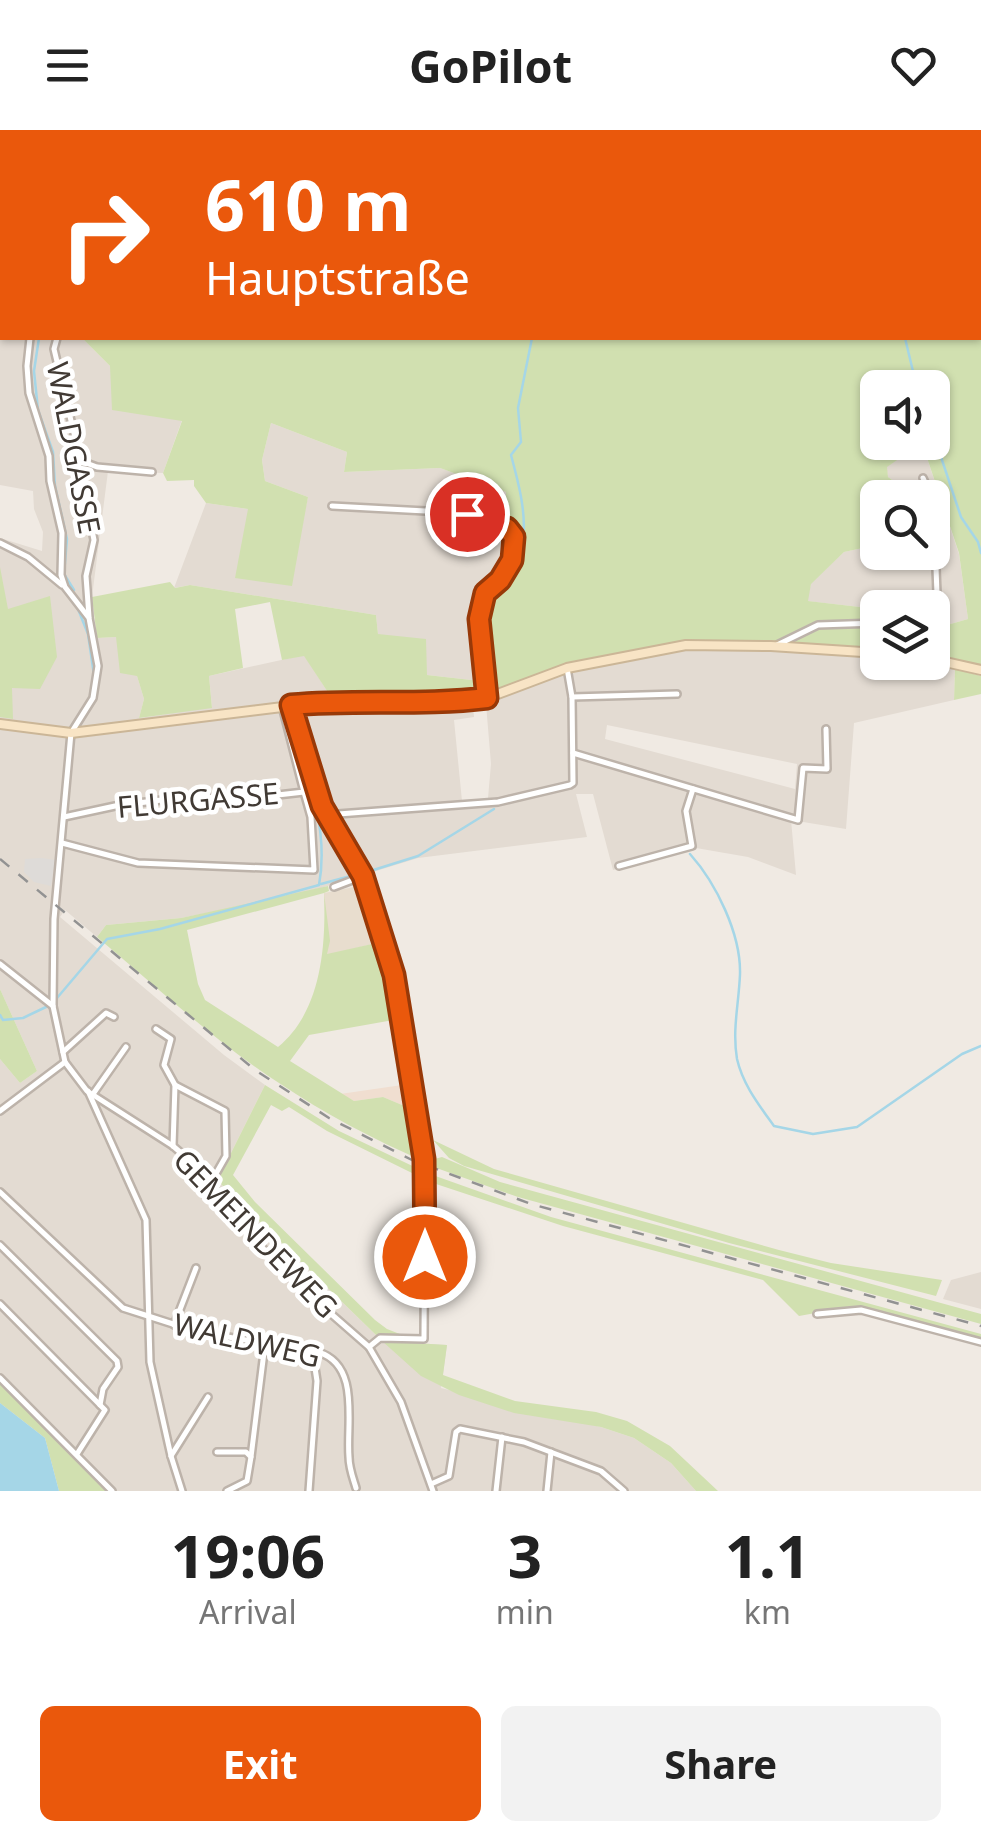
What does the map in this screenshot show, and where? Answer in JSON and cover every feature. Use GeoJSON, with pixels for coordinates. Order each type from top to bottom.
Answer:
{"type":"FeatureCollection","features":[{"type":"Feature","properties":{"kind":"main road"},"geometry":{"type":"LineString","coordinates":[[0,724],[71,733],[348,700],[447,703],[487,698],[568,668],[686,645],[860,652]]}},
{"type":"Feature","properties":{"kind":"main road"},"geometry":{"type":"LineString","coordinates":[[950,663],[981,670]]}},
{"type":"Feature","properties":{"kind":"street"},"geometry":{"type":"LineString","coordinates":[[30,340],[29,392],[48,456],[62,533],[60,575],[65,587]]}},
{"type":"Feature","properties":{"kind":"street","name":"WALDGASSE"},"geometry":{"type":"LineString","coordinates":[[56,340],[54,349],[78,460],[78,492],[94,540],[86,576],[97,682],[86,712],[71,733]]}},
{"type":"Feature","properties":{"kind":"street"},"geometry":{"type":"LineString","coordinates":[[78,460],[97,467],[152,472]]}},
{"type":"Feature","properties":{"kind":"street"},"geometry":{"type":"LineString","coordinates":[[332,506],[463,513],[474,522],[511,531],[512,560],[500,580],[485,593],[479,619],[487,698]]}},
{"type":"Feature","properties":{"kind":"street"},"geometry":{"type":"LineString","coordinates":[[0,543],[28,558],[65,587],[89,618]]}},
{"type":"Feature","properties":{"kind":"street"},"geometry":{"type":"LineString","coordinates":[[772,646],[818,625],[860,624]]}},
{"type":"Feature","properties":{"kind":"street"},"geometry":{"type":"LineString","coordinates":[[325,815],[498,802],[570,785],[573,753],[568,668]]}},
{"type":"Feature","properties":{"kind":"street"},"geometry":{"type":"LineString","coordinates":[[572,697],[677,694]]}},
{"type":"Feature","properties":{"kind":"street"},"geometry":{"type":"LineString","coordinates":[[287,705],[325,815],[363,876],[394,975],[424,1159],[424,1339],[380,1338],[369,1347]]}},
{"type":"Feature","properties":{"kind":"street","name":"FLURGASSE"},"geometry":{"type":"LineString","coordinates":[[64,816],[177,798],[304,792],[287,705]]}},
{"type":"Feature","properties":{"kind":"street"},"geometry":{"type":"LineString","coordinates":[[573,753],[798,820],[803,768],[828,770],[826,729]]}},
{"type":"Feature","properties":{"kind":"street"},"geometry":{"type":"LineString","coordinates":[[0,1111],[65,1062],[53,1006],[54,919],[71,733]]}},
{"type":"Feature","properties":{"kind":"street"},"geometry":{"type":"LineString","coordinates":[[620,866],[692,846],[686,811],[693,789]]}},
{"type":"Feature","properties":{"kind":"street"},"geometry":{"type":"LineString","coordinates":[[62,843],[138,863],[314,870],[311,817],[304,792]]}},
{"type":"Feature","properties":{"kind":"street"},"geometry":{"type":"LineString","coordinates":[[334,887],[363,876]]}},
{"type":"Feature","properties":{"kind":"street"},"geometry":{"type":"LineString","coordinates":[[0,964],[53,1006]]}},
{"type":"Feature","properties":{"kind":"street"},"geometry":{"type":"LineString","coordinates":[[62,1052],[106,1013],[114,1017]]}},
{"type":"Feature","properties":{"kind":"street"},"geometry":{"type":"LineString","coordinates":[[156,1029],[171,1038],[164,1065],[175,1086],[174,1146]]}},
{"type":"Feature","properties":{"kind":"street"},"geometry":{"type":"LineString","coordinates":[[126,1047],[90,1093],[91,1104],[146,1220],[150,1362],[182,1491]]}},
{"type":"Feature","properties":{"kind":"street","name":"GEMEINDEWEG"},"geometry":{"type":"LineString","coordinates":[[65,1062],[90,1093],[174,1146],[281,1270],[369,1347],[401,1402],[432,1488]]}},
{"type":"Feature","properties":{"kind":"street"},"geometry":{"type":"LineString","coordinates":[[175,1086],[224,1111],[226,1156],[210,1184]]}},
{"type":"Feature","properties":{"kind":"street","name":"WALDWEG"},"geometry":{"type":"LineString","coordinates":[[0,1192],[123,1308],[174,1325],[327,1356],[340,1370],[350,1406],[349,1462],[356,1488]]}},
{"type":"Feature","properties":{"kind":"street"},"geometry":{"type":"LineString","coordinates":[[0,1245],[117,1361],[118,1367],[103,1389],[100,1404]]}},
{"type":"Feature","properties":{"kind":"street"},"geometry":{"type":"LineString","coordinates":[[174,1325],[196,1268]]}},
{"type":"Feature","properties":{"kind":"street"},"geometry":{"type":"LineString","coordinates":[[0,1304],[105,1410],[77,1454]]}},
{"type":"Feature","properties":{"kind":"street"},"geometry":{"type":"LineString","coordinates":[[817,1314],[861,1310],[981,1342]]}},
{"type":"Feature","properties":{"kind":"street"},"geometry":{"type":"LineString","coordinates":[[226,1491],[246,1481],[264,1344]]}},
{"type":"Feature","properties":{"kind":"street"},"geometry":{"type":"LineString","coordinates":[[304,1351],[315,1368],[317,1381],[309,1491]]}},
{"type":"Feature","properties":{"kind":"street"},"geometry":{"type":"LineString","coordinates":[[0,1378],[112,1491]]}},
{"type":"Feature","properties":{"kind":"street"},"geometry":{"type":"LineString","coordinates":[[171,1456],[208,1397]]}},
{"type":"Feature","properties":{"kind":"street"},"geometry":{"type":"LineString","coordinates":[[432,1488],[449,1476],[456,1432],[460,1429],[551,1452],[601,1470],[624,1491]]}},
{"type":"Feature","properties":{"kind":"street"},"geometry":{"type":"LineString","coordinates":[[496,1491],[502,1438]]}},
{"type":"Feature","properties":{"kind":"street"},"geometry":{"type":"LineString","coordinates":[[217,1452],[246,1452],[251,1457]]}},
{"type":"Feature","properties":{"kind":"street"},"geometry":{"type":"LineString","coordinates":[[547,1491],[551,1452]]}},
{"type":"Feature","properties":{"kind":"shaded area"},"geometry":{"type":"Polygon","coordinates":[[[0,340],[84,340],[110,366],[182,420],[163,473],[108,471],[92,597],[96,638],[116,637],[137,676],[144,699],[139,718],[212,707],[209,676],[304,655],[331,697],[480,681],[427,675],[378,634],[376,615],[190,585],[174,588],[206,503],[248,509],[301,528],[308,497],[265,481],[262,460],[271,423],[347,452],[344,472],[440,468],[506,492],[506,514],[518,546],[516,560],[487,593],[567,666],[684,642],[773,644],[860,655],[860,680],[950,680],[950,668],[955,669],[954,700],[854,723],[846,829],[791,820],[796,875],[748,857],[696,848],[613,870],[593,794],[576,794],[587,837],[418,858],[321,888],[226,909],[106,925],[97,937],[65,910],[60,917],[265,1085],[219,1177],[221,1184],[382,1341],[447,1345],[441,1388],[634,1438],[671,1463],[696,1491],[115,1491],[0,1374],[0,1059],[20,1083],[37,1071],[0,989],[0,538],[42,551],[43,532],[34,509],[33,491],[0,485],[0,340]],[[486,704],[473,706],[474,717],[454,720],[462,801],[488,798],[491,764],[486,704]],[[607,725],[605,739],[795,789],[797,764],[607,725]]]}},
{"type":"Feature","properties":{"kind":"shaded area"},"geometry":{"type":"Polygon","coordinates":[[[896,460],[928,460],[934,480],[892,480],[886,467],[896,460]]]}},
{"type":"Feature","properties":{"kind":"shaded area"},"geometry":{"type":"Polygon","coordinates":[[[950,527],[959,554],[968,619],[950,624],[950,590],[860,590],[860,607],[807,601],[811,583],[844,552],[860,549],[860,570],[950,570],[950,527]]]}},
{"type":"Feature","properties":{"kind":"shaded area"},"geometry":{"type":"Polygon","coordinates":[[[25,859],[55,860],[51,886],[34,882],[24,872],[25,859]]]}},
{"type":"Feature","properties":{"kind":"shaded area"},"geometry":{"type":"Polygon","coordinates":[[[364,885],[376,922],[369,925],[374,940],[381,942],[327,955],[324,893],[364,885]]]}},
{"type":"Feature","properties":{"kind":"shaded area"},"geometry":{"type":"Polygon","coordinates":[[[409,1084],[413,1105],[383,1097],[354,1101],[340,1094],[409,1084]]]}},
{"type":"Feature","properties":{"kind":"shaded area"},"geometry":{"type":"Polygon","coordinates":[[[981,1272],[981,1309],[943,1299],[951,1280],[981,1272]]]}},
{"type":"Feature","properties":{"kind":"green space"},"geometry":{"type":"Polygon","coordinates":[[[84,340],[981,340],[981,665],[950,659],[950,624],[968,619],[959,553],[950,526],[950,480],[934,480],[928,460],[950,460],[950,370],[860,370],[860,460],[897,460],[887,467],[892,480],[860,480],[860,549],[844,552],[811,584],[808,601],[860,607],[860,621],[818,622],[773,644],[684,642],[567,666],[489,695],[482,616],[487,593],[509,571],[518,546],[506,514],[506,492],[440,468],[344,472],[347,452],[271,423],[262,460],[265,481],[308,497],[292,586],[235,578],[248,509],[206,503],[194,480],[167,481],[163,473],[182,421],[112,410],[110,366],[84,340]]]}},
{"type":"Feature","properties":{"kind":"green space"},"geometry":{"type":"Polygon","coordinates":[[[0,567],[8,609],[50,596],[57,657],[40,689],[12,688],[13,719],[0,717],[0,567]]]}},
{"type":"Feature","properties":{"kind":"green space"},"geometry":{"type":"Polygon","coordinates":[[[170,582],[175,588],[190,585],[376,615],[378,634],[426,639],[427,675],[480,681],[483,695],[433,700],[331,697],[304,656],[282,660],[270,602],[235,609],[243,668],[209,676],[212,708],[139,718],[144,699],[137,676],[120,673],[116,637],[97,638],[92,597],[170,582]]]}},
{"type":"Feature","properties":{"kind":"green space"},"geometry":{"type":"Polygon","coordinates":[[[860,626],[860,650],[780,644],[819,627],[860,626]]]}},
{"type":"Feature","properties":{"kind":"green space"},"geometry":{"type":"Polygon","coordinates":[[[955,669],[981,676],[981,694],[954,700],[955,669]]]}},
{"type":"Feature","properties":{"kind":"green space"},"geometry":{"type":"Polygon","coordinates":[[[328,886],[329,891],[324,893],[330,941],[327,954],[381,942],[399,1019],[309,1035],[290,1061],[354,1101],[383,1097],[413,1105],[423,1161],[332,1116],[255,1067],[97,937],[106,925],[181,918],[328,886]],[[324,893],[187,930],[205,1000],[278,1047],[293,1032],[312,996],[322,955],[324,893]]]}},
{"type":"Feature","properties":{"kind":"green space"},"geometry":{"type":"Polygon","coordinates":[[[0,989],[37,1071],[20,1083],[0,1059],[0,989]]]}},
{"type":"Feature","properties":{"kind":"green space"},"geometry":{"type":"Polygon","coordinates":[[[265,1085],[339,1131],[423,1171],[424,1203],[414,1174],[327,1131],[289,1107],[282,1111],[271,1105],[233,1175],[255,1202],[375,1320],[410,1338],[378,1337],[221,1184],[219,1177],[265,1085]]]}},
{"type":"Feature","properties":{"kind":"green space"},"geometry":{"type":"Polygon","coordinates":[[[433,1140],[494,1169],[779,1250],[831,1263],[942,1280],[936,1296],[729,1243],[464,1166],[449,1158],[433,1140]]]}},
{"type":"Feature","properties":{"kind":"green space"},"geometry":{"type":"Polygon","coordinates":[[[442,1157],[500,1182],[981,1314],[981,1324],[518,1197],[428,1165],[427,1161],[442,1157]]]}},
{"type":"Feature","properties":{"kind":"green space"},"geometry":{"type":"Polygon","coordinates":[[[427,1173],[551,1217],[981,1334],[981,1340],[854,1306],[799,1316],[763,1280],[563,1226],[427,1181],[427,1173]]]}},
{"type":"Feature","properties":{"kind":"green space"},"geometry":{"type":"Polygon","coordinates":[[[382,1341],[447,1345],[443,1375],[515,1401],[596,1412],[627,1421],[670,1446],[718,1491],[696,1491],[671,1463],[634,1438],[601,1427],[514,1413],[459,1395],[421,1376],[382,1341]]]}},
{"type":"Feature","properties":{"kind":"green space"},"geometry":{"type":"Polygon","coordinates":[[[0,1380],[83,1461],[108,1491],[59,1491],[45,1438],[0,1403],[0,1380]]]}},
{"type":"Feature","properties":{"kind":"water"},"geometry":{"type":"Polygon","coordinates":[[[0,1403],[45,1438],[59,1491],[0,1491],[0,1403]]]}},
{"type":"Feature","properties":{"kind":"waterway"},"geometry":{"type":"LineString","coordinates":[[39,340],[34,371],[38,410],[53,452],[55,486],[67,539],[64,574],[74,590]]}},
{"type":"Feature","properties":{"kind":"waterway"},"geometry":{"type":"LineString","coordinates":[[491,687],[489,603],[515,568],[524,534],[521,496],[511,455],[521,442],[518,408],[532,340]]}},
{"type":"Feature","properties":{"kind":"waterway"},"geometry":{"type":"LineString","coordinates":[[905,340],[913,370]]}},
{"type":"Feature","properties":{"kind":"waterway"},"geometry":{"type":"LineString","coordinates":[[942,460],[961,517],[981,553]]}},
{"type":"Feature","properties":{"kind":"waterway"},"geometry":{"type":"LineString","coordinates":[[78,609],[88,634],[94,675]]}},
{"type":"Feature","properties":{"kind":"waterway"},"geometry":{"type":"LineString","coordinates":[[124,723],[359,693],[439,698],[480,693]]}},
{"type":"Feature","properties":{"kind":"waterway"},"geometry":{"type":"LineString","coordinates":[[57,998],[107,939],[160,929],[319,885],[319,819],[288,714]]}},
{"type":"Feature","properties":{"kind":"waterway"},"geometry":{"type":"LineString","coordinates":[[367,872],[418,856],[494,809]]}},
{"type":"Feature","properties":{"kind":"waterway"},"geometry":{"type":"LineString","coordinates":[[690,854],[718,894],[736,942],[740,974],[735,1027],[737,1059],[747,1086],[774,1126],[813,1134],[857,1127],[962,1054],[981,1046]]}},
{"type":"Feature","properties":{"kind":"waterway"},"geometry":{"type":"LineString","coordinates":[[321,884],[358,874]]}},
{"type":"Feature","properties":{"kind":"waterway"},"geometry":{"type":"LineString","coordinates":[[0,1015],[3,1020],[23,1018],[46,1007]]}},
{"type":"Feature","properties":{"kind":"railway"},"geometry":{"type":"LineString","coordinates":[[0,859],[255,1070],[329,1118],[412,1160],[531,1204],[981,1326]]}},
{"type":"Feature","properties":{"kind":"route"},"geometry":{"type":"LineString","coordinates":[[425,1257],[424,1159],[394,975],[363,876],[322,806],[291,705],[348,700],[447,703],[487,698],[479,619],[485,593],[500,580],[512,560],[514,537],[507,528],[474,522],[467,514]]}}]}
